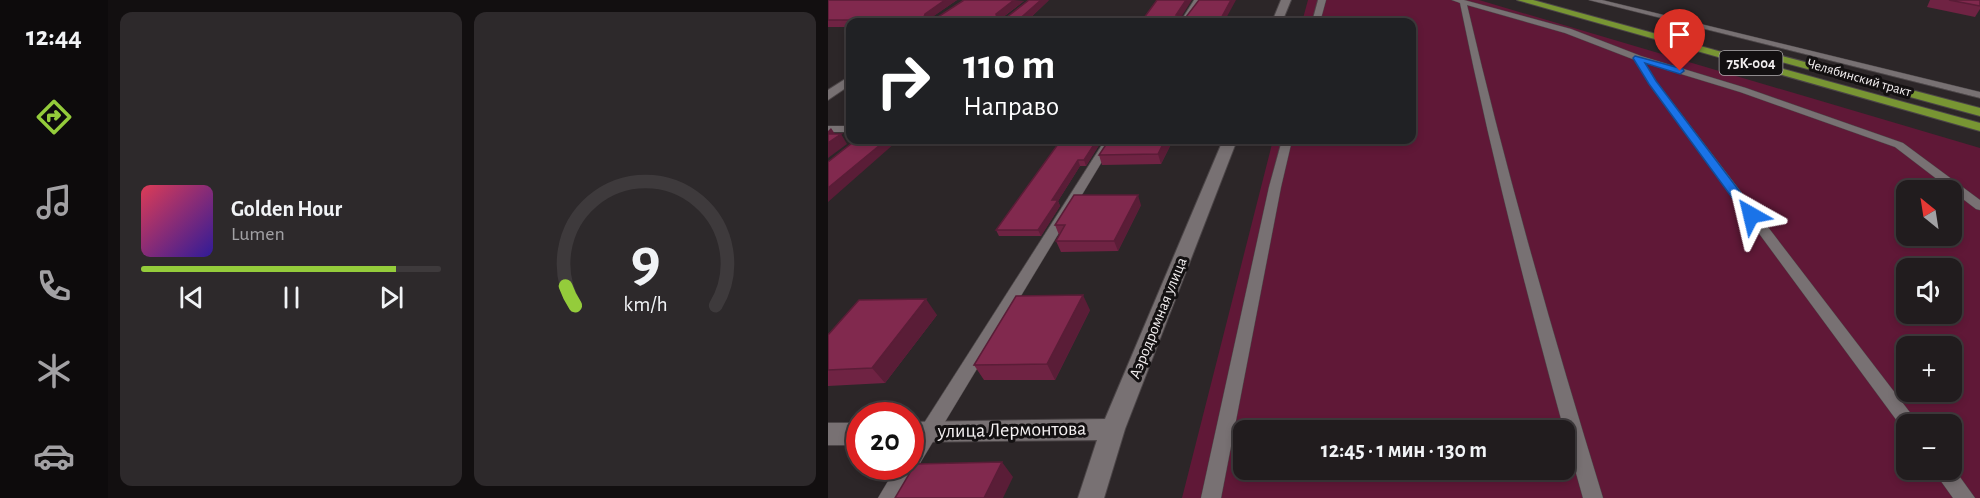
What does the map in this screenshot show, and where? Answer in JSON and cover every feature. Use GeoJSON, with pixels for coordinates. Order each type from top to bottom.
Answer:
{"type":"FeatureCollection","features":[{"type":"Feature","properties":{"kind":"main road","name":"Челябинский тракт"},"geometry":{"type":"LineString","coordinates":[[1522,0],[1980,127]]}},
{"type":"Feature","properties":{"kind":"main road","name":"Челябинский тракт"},"geometry":{"type":"LineString","coordinates":[[1559,0],[1980,112]]}},
{"type":"Feature","properties":{"kind":"street"},"geometry":{"type":"LineString","coordinates":[[1279,18],[1286,0]]}},
{"type":"Feature","properties":{"kind":"street"},"geometry":{"type":"LineString","coordinates":[[828,96],[846,83]]}},
{"type":"Feature","properties":{"kind":"street","name":"Аэродромная улица"},"geometry":{"type":"LineString","coordinates":[[1091,498],[1113,429],[1228,144]]}},
{"type":"Feature","properties":{"kind":"street","name":"улица Лермонтова"},"geometry":{"type":"LineString","coordinates":[[924,432],[1113,429]]}},
{"type":"Feature","properties":{"kind":"street"},"geometry":{"type":"LineString","coordinates":[[828,435],[846,434]]}},
{"type":"Feature","properties":{"kind":"lane"},"geometry":{"type":"LineString","coordinates":[[1187,18],[1198,0]]}},
{"type":"Feature","properties":{"kind":"lane"},"geometry":{"type":"LineString","coordinates":[[1317,18],[1322,0]]}},
{"type":"Feature","properties":{"kind":"lane"},"geometry":{"type":"LineString","coordinates":[[1593,0],[1604,12]]}},
{"type":"Feature","properties":{"kind":"lane"},"geometry":{"type":"LineString","coordinates":[[1593,0],[1980,95]]}},
{"type":"Feature","properties":{"kind":"lane"},"geometry":{"type":"LineString","coordinates":[[1593,498],[1542,328],[1460,1],[1568,31],[1638,58],[1743,90],[1899,145],[1980,206]]}},
{"type":"Feature","properties":{"kind":"lane"},"geometry":{"type":"LineString","coordinates":[[1638,58],[1659,92],[1901,414]]}},
{"type":"Feature","properties":{"kind":"lane"},"geometry":{"type":"LineString","coordinates":[[828,129],[846,129]]}},
{"type":"Feature","properties":{"kind":"lane"},"geometry":{"type":"LineString","coordinates":[[924,426],[1107,144]]}},
{"type":"Feature","properties":{"kind":"lane"},"geometry":{"type":"LineString","coordinates":[[1211,498],[1275,187],[1286,144]]}},
{"type":"Feature","properties":{"kind":"lane"},"geometry":{"type":"LineString","coordinates":[[888,498],[899,480]]}},
{"type":"Feature","properties":{"kind":"lane"},"geometry":{"type":"LineString","coordinates":[[1951,480],[1965,498]]}},
{"type":"Feature","properties":{"kind":"shaded area"},"geometry":{"type":"Polygon","coordinates":[[[1308,0],[1479,0],[1980,148],[1980,498],[1182,498],[1272,144],[1416,144],[1416,18],[1303,18],[1308,0]]]}},
{"type":"Feature","properties":{"kind":"building"},"geometry":{"type":"Polygon","coordinates":[[[828,0],[945,0],[924,17],[938,17],[964,0],[1014,0],[996,14],[997,18],[828,20],[828,0]]]}},
{"type":"Feature","properties":{"kind":"building"},"geometry":{"type":"Polygon","coordinates":[[[1029,0],[1041,0],[1021,18],[997,18],[1007,17],[1029,0]]]}},
{"type":"Feature","properties":{"kind":"building"},"geometry":{"type":"Polygon","coordinates":[[[1157,0],[1186,0],[1176,15],[1186,17],[1199,0],[1231,0],[1221,18],[1144,18],[1157,0]]]}},
{"type":"Feature","properties":{"kind":"building"},"geometry":{"type":"Polygon","coordinates":[[[1949,0],[1980,0],[1980,6],[1949,0]]]}},
{"type":"Feature","properties":{"kind":"building"},"geometry":{"type":"Polygon","coordinates":[[[828,134],[841,134],[828,143],[828,134]]]}},
{"type":"Feature","properties":{"kind":"building"},"geometry":{"type":"Polygon","coordinates":[[[851,144],[881,144],[828,188],[828,162],[851,144]]]}},
{"type":"Feature","properties":{"kind":"building"},"geometry":{"type":"Polygon","coordinates":[[[1058,144],[1094,144],[1084,160],[1078,160],[1052,200],[1058,200],[1038,230],[996,230],[1058,144]]]}},
{"type":"Feature","properties":{"kind":"building"},"geometry":{"type":"Polygon","coordinates":[[[1106,144],[1163,144],[1158,154],[1099,155],[1106,144]]]}},
{"type":"Feature","properties":{"kind":"building"},"geometry":{"type":"Polygon","coordinates":[[[1074,195],[1138,195],[1114,241],[1056,241],[1065,225],[1055,225],[1074,195]]]}},
{"type":"Feature","properties":{"kind":"building"},"geometry":{"type":"Polygon","coordinates":[[[1083,295],[1047,364],[974,365],[1016,296],[1083,295]]]}},
{"type":"Feature","properties":{"kind":"building"},"geometry":{"type":"Polygon","coordinates":[[[926,299],[872,368],[828,370],[828,335],[859,300],[926,299]]]}},
{"type":"Feature","properties":{"kind":"building"},"geometry":{"type":"Polygon","coordinates":[[[1002,462],[984,498],[895,498],[906,480],[924,480],[924,464],[1002,462]]]}},
{"type":"Feature","properties":{"kind":"route"},"geometry":{"type":"LineString","coordinates":[[1680,71],[1638,58],[1652,82],[1751,215]]}}]}
